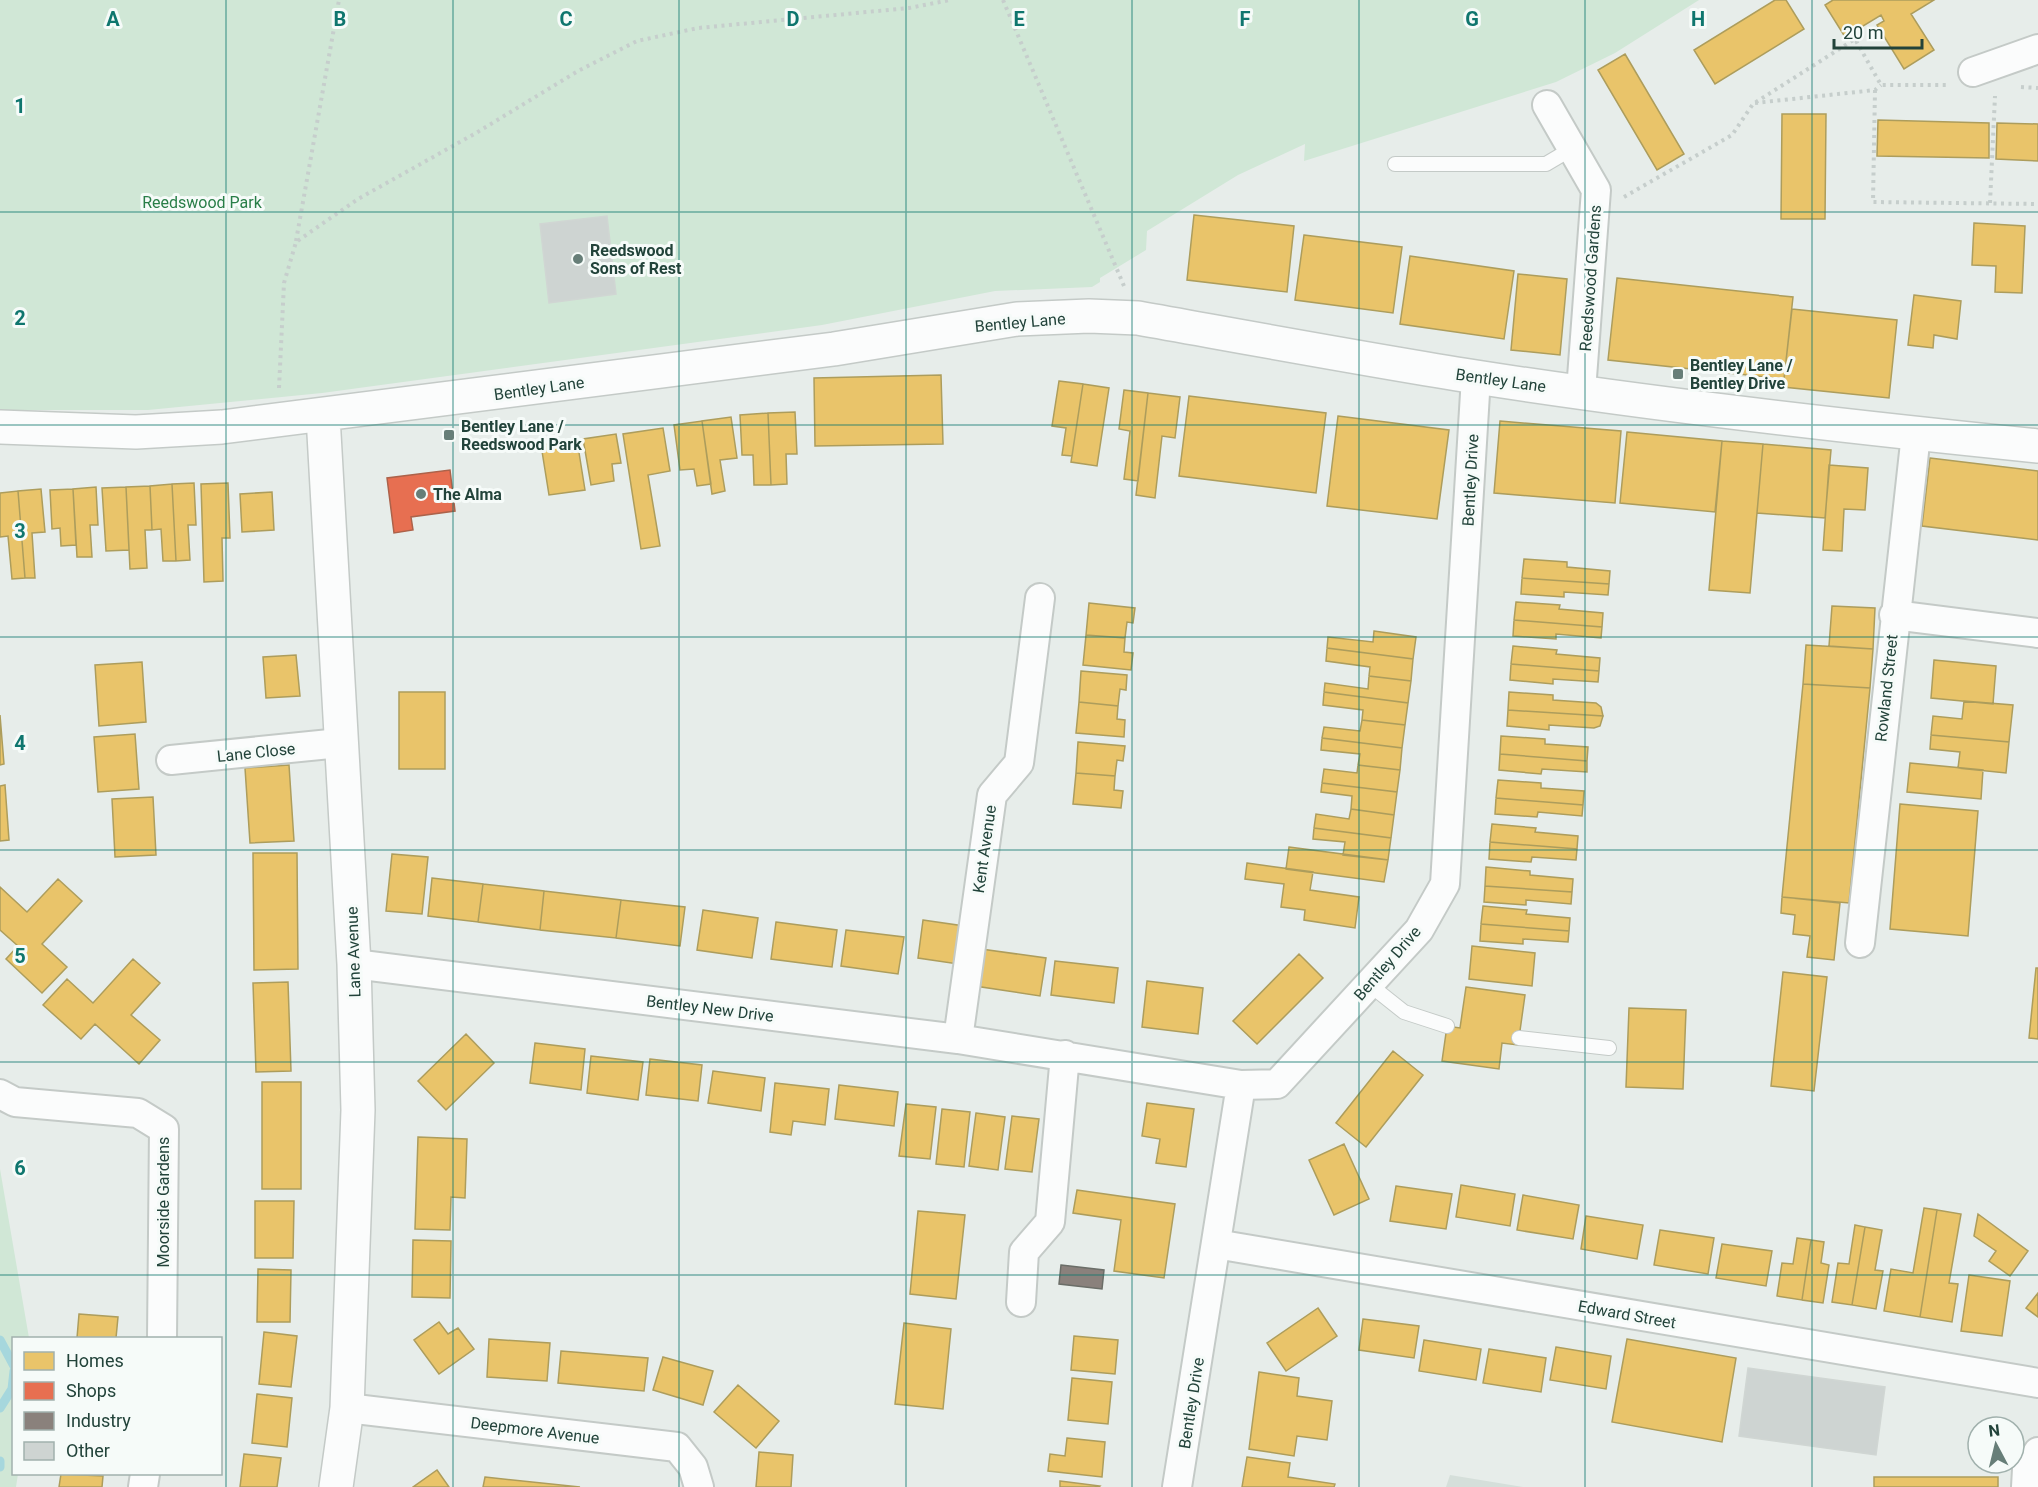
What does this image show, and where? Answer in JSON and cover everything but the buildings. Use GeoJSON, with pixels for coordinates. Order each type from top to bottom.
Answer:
{"type":"FeatureCollection","features":[{"type":"Feature","properties":{"kind":"street"},"geometry":{"type":"LineString","coordinates":[[1984,79],[2038,49]]}},
{"type":"Feature","properties":{"kind":"street","name":"Reedswood Gardens"},"geometry":{"type":"LineString","coordinates":[[1547,105],[1596,190],[1581,391]]}},
{"type":"Feature","properties":{"kind":"street","name":"Bentley Lane"},"geometry":{"type":"LineString","coordinates":[[0,427],[136,432],[277,421],[834,349],[1017,319],[1089,316],[1138,318],[1476,377],[1916,434],[2038,446]]}},
{"type":"Feature","properties":{"kind":"street","name":"Bentley Drive"},"geometry":{"type":"LineString","coordinates":[[1177,1487],[1241,1085],[1277,1084],[1419,930],[1445,885],[1476,377]]}},
{"type":"Feature","properties":{"kind":"street","name":"Lane Avenue"},"geometry":{"type":"LineString","coordinates":[[323,416],[354,964],[358,1110],[347,1408],[336,1487]]}},
{"type":"Feature","properties":{"kind":"street","name":"Rowland Street"},"geometry":{"type":"LineString","coordinates":[[1860,943],[1894,615],[1916,434]]}},
{"type":"Feature","properties":{"kind":"street","name":"Kent Avenue"},"geometry":{"type":"LineString","coordinates":[[958,1039],[992,795],[1019,763],[1040,598]]}},
{"type":"Feature","properties":{"kind":"street"},"geometry":{"type":"LineString","coordinates":[[1894,615],[2038,633]]}},
{"type":"Feature","properties":{"kind":"street","name":"Lane Close"},"geometry":{"type":"LineString","coordinates":[[171,760],[340,743]]}},
{"type":"Feature","properties":{"kind":"street","name":"Bentley New Drive"},"geometry":{"type":"LineString","coordinates":[[354,964],[958,1039],[1241,1085]]}},
{"type":"Feature","properties":{"kind":"street"},"geometry":{"type":"LineString","coordinates":[[1022,1302],[1024,1252],[1050,1222],[1065,1055]]}},
{"type":"Feature","properties":{"kind":"street","name":"Moorside Gardens"},"geometry":{"type":"LineString","coordinates":[[0,1094],[15,1102],[138,1113],[164,1129],[162,1337]]}},
{"type":"Feature","properties":{"kind":"street","name":"Edward Street"},"geometry":{"type":"LineString","coordinates":[[1216,1244],[2038,1383]]}},
{"type":"Feature","properties":{"kind":"street","name":"Deepmore Avenue"},"geometry":{"type":"LineString","coordinates":[[347,1408],[677,1447],[693,1467],[699,1487]]}},
{"type":"Feature","properties":{"kind":"street"},"geometry":{"type":"LineString","coordinates":[[2026,1487],[2027,1469],[2038,1452]]}},
{"type":"Feature","properties":{"kind":"lane"},"geometry":{"type":"LineString","coordinates":[[1395,164],[1546,164],[1573,148]]}},
{"type":"Feature","properties":{"kind":"lane"},"geometry":{"type":"LineString","coordinates":[[1370,985],[1404,1012],[1448,1026]]}},
{"type":"Feature","properties":{"kind":"lane"},"geometry":{"type":"LineString","coordinates":[[1519,1038],[1609,1048]]}},
{"type":"Feature","properties":{"kind":"path"},"geometry":{"type":"LineString","coordinates":[[277,421],[284,283],[296,242],[339,0]]}},
{"type":"Feature","properties":{"kind":"path"},"geometry":{"type":"LineString","coordinates":[[296,242],[358,199],[476,133],[578,71],[637,41],[698,28],[909,8],[950,0]]}},
{"type":"Feature","properties":{"kind":"path"},"geometry":{"type":"LineString","coordinates":[[1003,0],[1138,318]]}},
{"type":"Feature","properties":{"kind":"path"},"geometry":{"type":"LineString","coordinates":[[1595,205],[1612,204],[1732,135],[1753,104],[1855,39],[1881,85]]}},
{"type":"Feature","properties":{"kind":"path"},"geometry":{"type":"LineString","coordinates":[[1753,104],[1875,90],[1881,85],[1973,85],[1984,79],[1990,203]]}},
{"type":"Feature","properties":{"kind":"path"},"geometry":{"type":"LineString","coordinates":[[1875,90],[1873,202],[2038,204]]}},
{"type":"Feature","properties":{"kind":"shaded area"},"geometry":{"type":"Polygon","coordinates":[[[1450,1475],[1523,1487],[1446,1487],[1450,1475]]]}},
{"type":"Feature","properties":{"kind":"green space","name":"Reedswood Park"},"geometry":{"type":"Polygon","coordinates":[[[0,0],[1699,0],[1615,53],[1556,82],[1304,161],[1305,144],[1238,175],[1147,231],[1146,250],[1100,278],[1100,282],[1092,287],[995,291],[822,325],[322,393],[148,410],[0,410],[0,0]]]}},
{"type":"Feature","properties":{"kind":"green space"},"geometry":{"type":"Polygon","coordinates":[[[0,1169],[29,1337],[12,1337],[12,1475],[18,1475],[16,1487],[0,1487],[0,1169]]]}},
{"type":"Feature","properties":{"kind":"waterway"},"geometry":{"type":"LineString","coordinates":[[0,1340],[12,1362]]}},
{"type":"Feature","properties":{"kind":"waterway"},"geometry":{"type":"LineString","coordinates":[[0,1408],[12,1389]]}},
{"type":"Feature","properties":{"kind":"waterway"},"geometry":{"type":"LineString","coordinates":[[0,1461],[0,1467]]}},
{"type":"Feature","properties":{"kind":"place","name":"Reedswood Sons of Rest"},"geometry":{"type":"Point","coordinates":[578,259]}},
{"type":"Feature","properties":{"kind":"place","name":"Bentley Lane / Bentley Drive"},"geometry":{"type":"Point","coordinates":[1678,374]}},
{"type":"Feature","properties":{"kind":"place","name":"Bentley Lane / Reedswood Park"},"geometry":{"type":"Point","coordinates":[449,435]}},
{"type":"Feature","properties":{"kind":"place","name":"The Alma"},"geometry":{"type":"Point","coordinates":[421,494]}}]}
